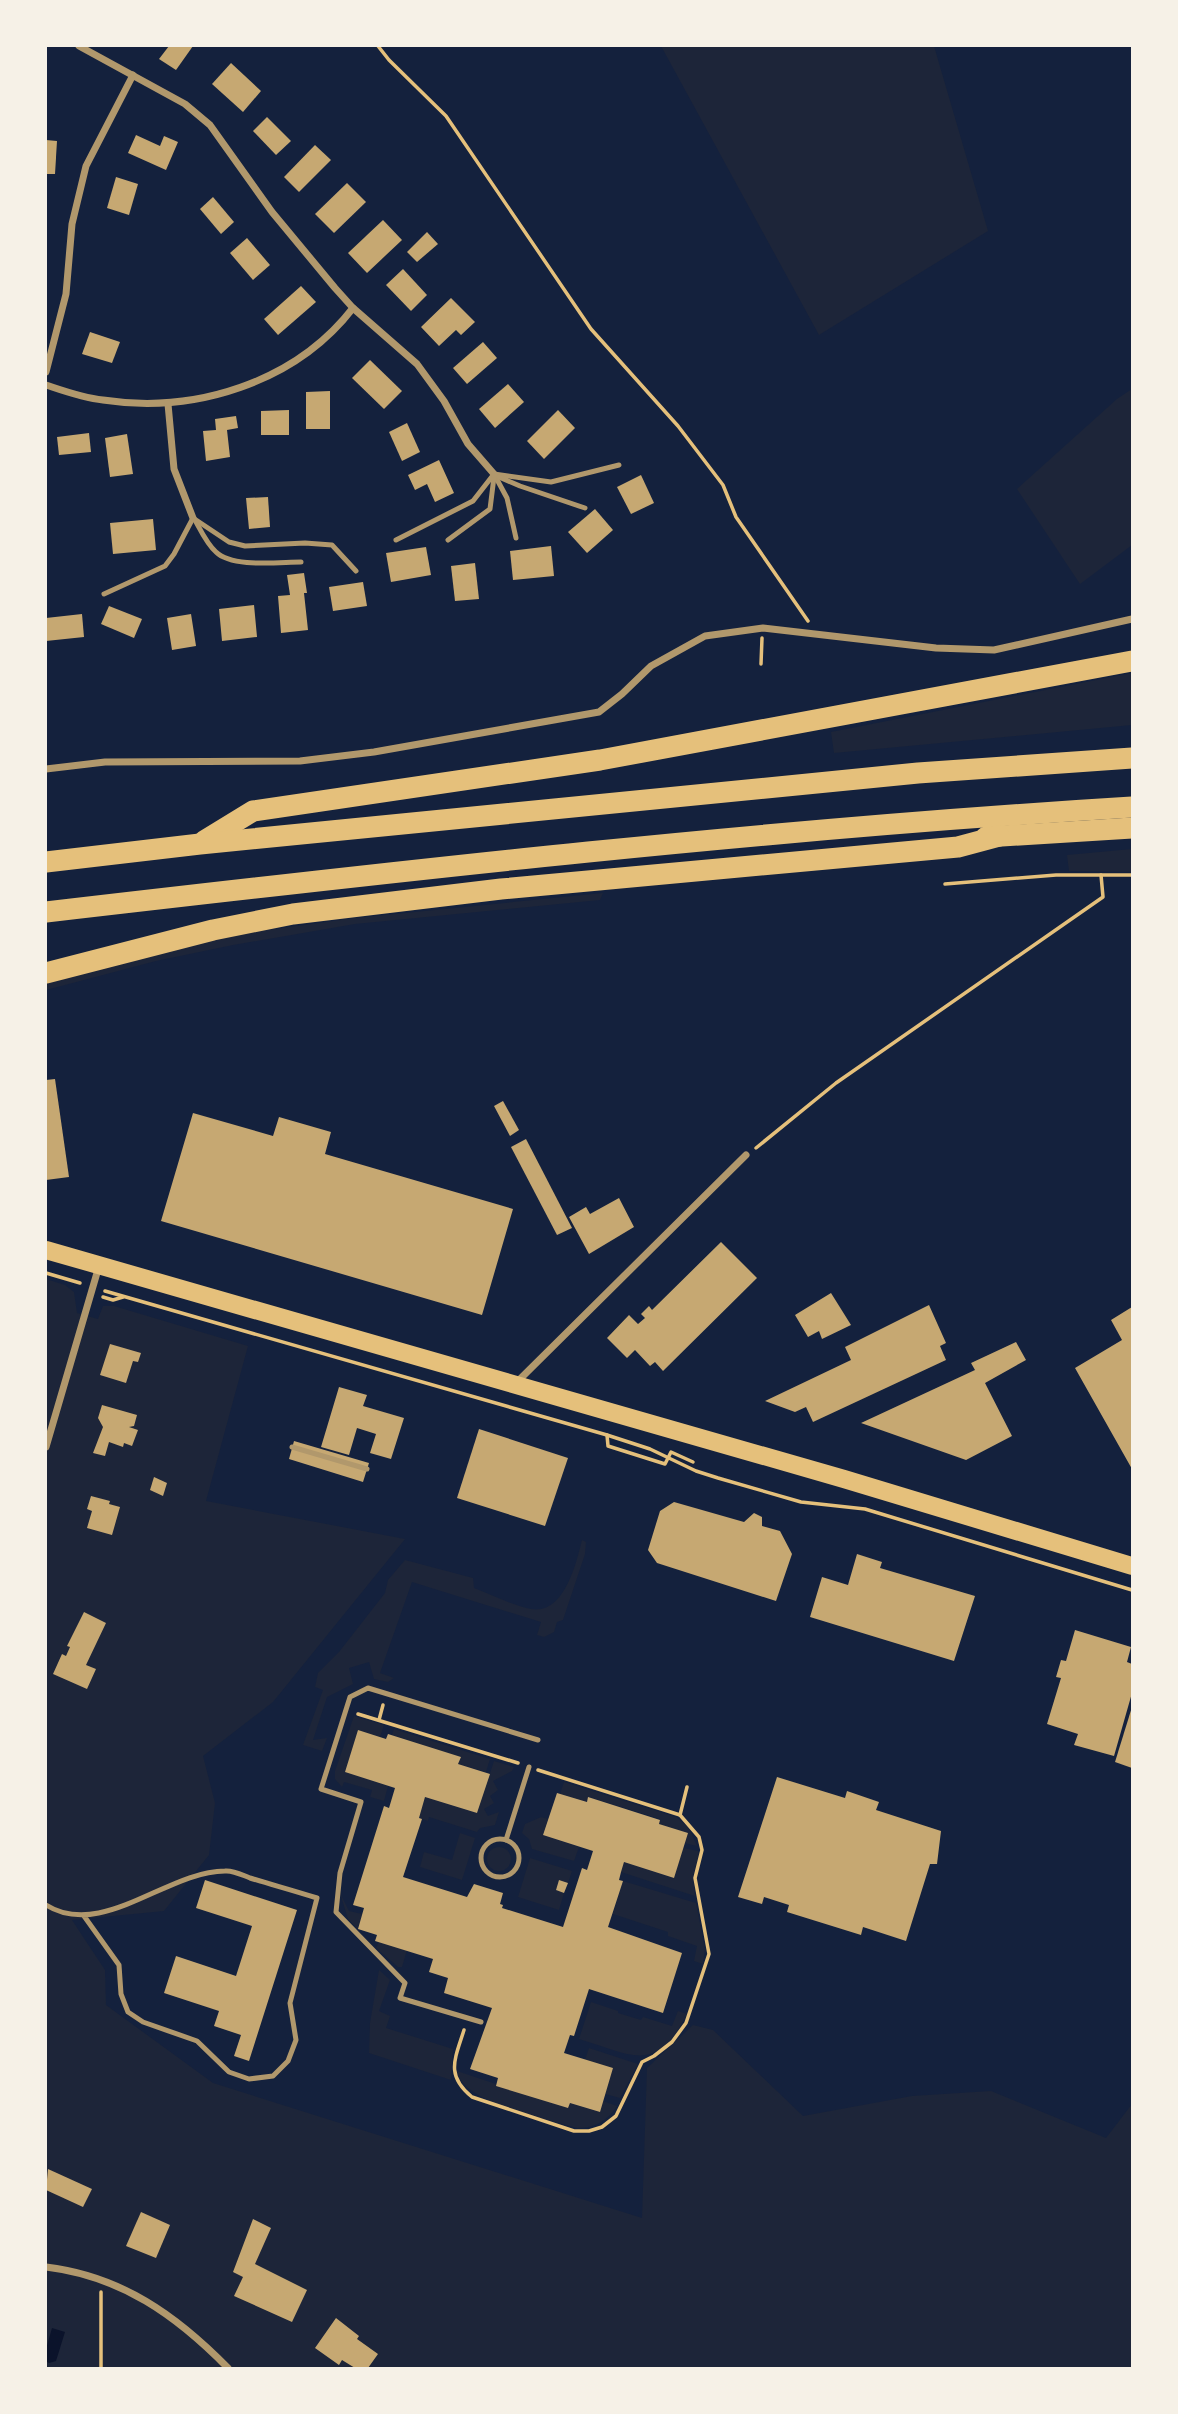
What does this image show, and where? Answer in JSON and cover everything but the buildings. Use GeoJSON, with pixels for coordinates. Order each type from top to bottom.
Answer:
{"type":"FeatureCollection","features":[{"type":"Feature","properties":{"kind":"highway"},"geometry":{"type":"LineString","coordinates":[[201,844],[253,811],[600,760],[1132,661]]}},
{"type":"Feature","properties":{"kind":"highway"},"geometry":{"type":"LineString","coordinates":[[46,862],[201,844],[918,773],[1132,758]]}},
{"type":"Feature","properties":{"kind":"highway"},"geometry":{"type":"LineString","coordinates":[[46,912],[483,862],[888,824],[1132,807]]}},
{"type":"Feature","properties":{"kind":"highway"},"geometry":{"type":"LineString","coordinates":[[483,862],[554,876],[999,836],[1132,828]]}},
{"type":"Feature","properties":{"kind":"highway"},"geometry":{"type":"LineString","coordinates":[[46,972],[213,930],[293,914],[515,888],[958,848],[999,836]]}},
{"type":"Feature","properties":{"kind":"main road"},"geometry":{"type":"LineString","coordinates":[[46,1250],[844,1479],[1132,1566]]}},
{"type":"Feature","properties":{"kind":"street"},"geometry":{"type":"LineString","coordinates":[[79,46],[185,104],[210,125],[272,212],[353,308],[417,364],[444,401],[468,444],[494,474]]}},
{"type":"Feature","properties":{"kind":"street"},"geometry":{"type":"LineString","coordinates":[[46,372],[66,294],[72,224],[86,166],[133,75]]}},
{"type":"Feature","properties":{"kind":"street"},"geometry":{"type":"LineString","coordinates":[[46,385],[102,400],[168,404],[211,396],[262,379],[292,363],[320,343],[353,308]]}},
{"type":"Feature","properties":{"kind":"street"},"geometry":{"type":"LineString","coordinates":[[168,404],[174,469],[193,518]]}},
{"type":"Feature","properties":{"kind":"street"},"geometry":{"type":"LineString","coordinates":[[46,769],[105,762],[300,761],[374,752],[599,712],[651,666],[705,636],[762,628],[936,648],[994,649],[1132,619]]}},
{"type":"Feature","properties":{"kind":"street"},"geometry":{"type":"LineString","coordinates":[[515,1384],[746,1156]]}},
{"type":"Feature","properties":{"kind":"street"},"geometry":{"type":"LineString","coordinates":[[46,1447],[100,1265]]}},
{"type":"Feature","properties":{"kind":"street"},"geometry":{"type":"LineString","coordinates":[[46,2267],[71,2270],[147,2300],[197,2336],[228,2368]]}},
{"type":"Feature","properties":{"kind":"lane"},"geometry":{"type":"LineString","coordinates":[[494,474],[551,482],[619,465]]}},
{"type":"Feature","properties":{"kind":"lane"},"geometry":{"type":"LineString","coordinates":[[494,474],[520,486],[585,508]]}},
{"type":"Feature","properties":{"kind":"lane"},"geometry":{"type":"LineString","coordinates":[[494,474],[507,498],[516,538]]}},
{"type":"Feature","properties":{"kind":"lane"},"geometry":{"type":"LineString","coordinates":[[448,540],[490,509],[494,474]]}},
{"type":"Feature","properties":{"kind":"lane"},"geometry":{"type":"LineString","coordinates":[[396,540],[473,501],[494,474]]}},
{"type":"Feature","properties":{"kind":"lane"},"geometry":{"type":"LineString","coordinates":[[193,518],[214,551],[225,559],[248,562],[302,562]]}},
{"type":"Feature","properties":{"kind":"lane"},"geometry":{"type":"LineString","coordinates":[[193,518],[229,542],[245,546],[305,542],[332,545],[356,571]]}},
{"type":"Feature","properties":{"kind":"lane"},"geometry":{"type":"LineString","coordinates":[[104,594],[165,566],[193,518]]}},
{"type":"Feature","properties":{"kind":"lane"},"geometry":{"type":"LineString","coordinates":[[292,1447],[367,1469]]}},
{"type":"Feature","properties":{"kind":"lane"},"geometry":{"type":"LineString","coordinates":[[481,2022],[400,1998],[405,1983],[336,1912],[340,1873],[361,1802],[321,1789],[350,1697],[368,1688],[538,1740]]}},
{"type":"Feature","properties":{"kind":"lane"},"geometry":{"type":"LineString","coordinates":[[506,1840],[529,1767]]}},
{"type":"Feature","properties":{"kind":"lane"},"geometry":{"type":"LineString","coordinates":[[506,1840],[518,1850],[519,1863],[507,1876],[495,1877],[484,1869],[482,1851],[491,1842],[506,1840]]}},
{"type":"Feature","properties":{"kind":"lane"},"geometry":{"type":"LineString","coordinates":[[46,1905],[54,1910],[84,1916],[119,1906],[201,1875],[226,1870],[317,1898],[290,2003],[296,2040],[288,2062],[273,2076],[249,2079],[229,2072],[197,2040],[143,2022],[128,2012],[121,1994],[119,1965],[84,1916]]}},
{"type":"Feature","properties":{"kind":"path"},"geometry":{"type":"LineString","coordinates":[[378,46],[446,116],[591,329],[678,426],[723,485],[736,517],[817,635]]}},
{"type":"Feature","properties":{"kind":"path"},"geometry":{"type":"LineString","coordinates":[[761,664],[762,628]]}},
{"type":"Feature","properties":{"kind":"path"},"geometry":{"type":"LineString","coordinates":[[945,884],[1056,875],[1132,876]]}},
{"type":"Feature","properties":{"kind":"path"},"geometry":{"type":"LineString","coordinates":[[746,1156],[836,1083],[1103,897],[1101,875]]}},
{"type":"Feature","properties":{"kind":"path"},"geometry":{"type":"LineString","coordinates":[[46,1273],[67,1279]]}},
{"type":"Feature","properties":{"kind":"path"},"geometry":{"type":"LineString","coordinates":[[90,1294],[113,1300],[125,1297],[607,1435],[703,1474],[792,1500],[865,1509],[1132,1590]]}},
{"type":"Feature","properties":{"kind":"path"},"geometry":{"type":"LineString","coordinates":[[607,1435],[607,1446],[665,1464],[671,1452],[693,1462]]}},
{"type":"Feature","properties":{"kind":"path"},"geometry":{"type":"LineString","coordinates":[[346,1710],[680,1815],[699,1837],[702,1850],[695,1878],[709,1954],[686,2024],[672,2042],[642,2062],[616,2116],[602,2127],[589,2131],[574,2131],[472,2097],[461,2088],[454,2077],[455,2059],[467,2018]]}},
{"type":"Feature","properties":{"kind":"path"},"geometry":{"type":"LineString","coordinates":[[680,1815],[687,1787]]}},
{"type":"Feature","properties":{"kind":"path"},"geometry":{"type":"LineString","coordinates":[[101,2280],[101,2368]]}},
{"type":"Feature","properties":{"kind":"shaded area"},"geometry":{"type":"Polygon","coordinates":[[[661,46],[934,46],[988,231],[819,335],[661,46]]]}},
{"type":"Feature","properties":{"kind":"shaded area"},"geometry":{"type":"Polygon","coordinates":[[[1132,389],[1132,545],[1080,584],[1017,489],[1117,399],[1132,389]]]}},
{"type":"Feature","properties":{"kind":"shaded area"},"geometry":{"type":"Polygon","coordinates":[[[1132,673],[1132,725],[834,753],[831,732],[1132,673]]]}},
{"type":"Feature","properties":{"kind":"shaded area"},"geometry":{"type":"Polygon","coordinates":[[[1132,849],[1132,872],[1069,871],[1067,855],[1132,849]]]}},
{"type":"Feature","properties":{"kind":"shaded area"},"geometry":{"type":"Polygon","coordinates":[[[603,893],[600,900],[355,924],[233,945],[156,961],[46,990],[46,980],[231,935],[355,918],[603,893]]]}},
{"type":"Feature","properties":{"kind":"shaded area"},"geometry":{"type":"Polygon","coordinates":[[[46,1279],[65,1285],[74,1292],[77,1313],[98,1319],[103,1306],[114,1306],[248,1346],[206,1501],[405,1539],[273,1702],[203,1756],[215,1803],[209,1855],[164,1911],[72,1920],[105,1970],[106,2005],[213,2083],[642,2218],[647,2068],[693,2025],[713,2030],[803,2116],[912,2096],[991,2091],[1106,2138],[1132,2104],[1132,2368],[46,2368],[46,1279]]]}},
{"type":"Feature","properties":{"kind":"shaded area"},"geometry":{"type":"Polygon","coordinates":[[[582,1540],[586,1542],[585,1554],[563,1620],[557,1622],[554,1632],[544,1637],[537,1635],[541,1622],[412,1582],[380,1673],[394,1678],[388,1682],[374,1679],[369,1662],[349,1668],[353,1684],[327,1697],[313,1740],[327,1738],[322,1751],[303,1745],[323,1690],[315,1687],[318,1673],[339,1652],[385,1593],[388,1580],[405,1560],[473,1578],[474,1588],[524,1607],[542,1609],[552,1604],[567,1586],[582,1540]]]}},
{"type":"Feature","properties":{"kind":"shaded area"},"geometry":{"type":"Polygon","coordinates":[[[354,1716],[384,1725],[380,1737],[358,1730],[345,1772],[388,1786],[384,1801],[370,1797],[372,1790],[344,1782],[342,1787],[335,1779],[335,1771],[354,1716]]]}},
{"type":"Feature","properties":{"kind":"shaded area"},"geometry":{"type":"Polygon","coordinates":[[[394,1729],[490,1759],[486,1772],[458,1764],[460,1757],[392,1735],[394,1729]]]}},
{"type":"Feature","properties":{"kind":"shaded area"},"geometry":{"type":"Polygon","coordinates":[[[494,1761],[514,1767],[512,1771],[493,1781],[498,1790],[490,1796],[494,1803],[484,1809],[488,1816],[499,1812],[495,1825],[480,1828],[477,1832],[429,1817],[428,1821],[419,1818],[425,1797],[477,1813],[494,1761]]]}},
{"type":"Feature","properties":{"kind":"shaded area"},"geometry":{"type":"Polygon","coordinates":[[[564,1782],[676,1817],[689,1828],[697,1846],[684,1843],[687,1833],[659,1824],[660,1819],[589,1797],[587,1802],[560,1794],[564,1782]]]}},
{"type":"Feature","properties":{"kind":"shaded area"},"geometry":{"type":"Polygon","coordinates":[[[541,1817],[548,1819],[543,1835],[579,1847],[574,1861],[532,1849],[529,1839],[522,1833],[525,1824],[541,1817]]]}},
{"type":"Feature","properties":{"kind":"shaded area"},"geometry":{"type":"Polygon","coordinates":[[[460,1833],[475,1838],[462,1880],[420,1867],[424,1852],[452,1860],[460,1833]]]}},
{"type":"Feature","properties":{"kind":"shaded area"},"geometry":{"type":"Polygon","coordinates":[[[499,1847],[507,1851],[511,1859],[507,1867],[499,1871],[491,1867],[487,1859],[491,1851],[499,1847]]]}},
{"type":"Feature","properties":{"kind":"shaded area"},"geometry":{"type":"Polygon","coordinates":[[[683,1848],[698,1851],[699,1854],[693,1876],[695,1896],[621,1872],[624,1862],[673,1878],[683,1848]]]}},
{"type":"Feature","properties":{"kind":"shaded area"},"geometry":{"type":"Polygon","coordinates":[[[530,1858],[572,1871],[568,1883],[559,1880],[556,1890],[564,1893],[559,1910],[518,1897],[530,1858]]]}},
{"type":"Feature","properties":{"kind":"shaded area"},"geometry":{"type":"Polygon","coordinates":[[[623,1881],[696,1903],[705,1949],[703,1964],[694,1961],[697,1946],[668,1936],[668,1932],[613,1914],[623,1881]]]}},
{"type":"Feature","properties":{"kind":"shaded area"},"geometry":{"type":"Polygon","coordinates":[[[340,1893],[349,1911],[362,1914],[358,1929],[348,1919],[340,1893]]]}},
{"type":"Feature","properties":{"kind":"shaded area"},"geometry":{"type":"Polygon","coordinates":[[[379,1941],[407,1950],[402,1967],[398,1967],[376,1948],[379,1941]]]}},
{"type":"Feature","properties":{"kind":"shaded area"},"geometry":{"type":"Polygon","coordinates":[[[379,1970],[390,1980],[379,2011],[390,2016],[386,2028],[453,2049],[451,2080],[369,2053],[370,2023],[379,1970]]]}},
{"type":"Feature","properties":{"kind":"shaded area"},"geometry":{"type":"Polygon","coordinates":[[[591,2002],[641,2020],[643,2017],[672,2026],[678,2011],[687,2014],[676,2033],[664,2046],[653,2053],[628,2054],[579,2039],[591,2002]]]}},
{"type":"Feature","properties":{"kind":"shaded area"},"geometry":{"type":"Polygon","coordinates":[[[589,2048],[638,2064],[620,2098],[605,2094],[613,2068],[585,2060],[589,2048]]]}},
{"type":"Feature","properties":{"kind":"shaded area"},"geometry":{"type":"Polygon","coordinates":[[[457,2071],[568,2108],[570,2103],[599,2112],[603,2101],[617,2106],[600,2123],[577,2128],[490,2101],[462,2082],[457,2071]]]}},
{"type":"Feature","properties":{"kind":"shaded area"},"geometry":{"type":"Polygon","coordinates":[[[52,2328],[65,2332],[56,2361],[49,2363],[46,2361],[46,2349],[52,2328]]]}}]}
